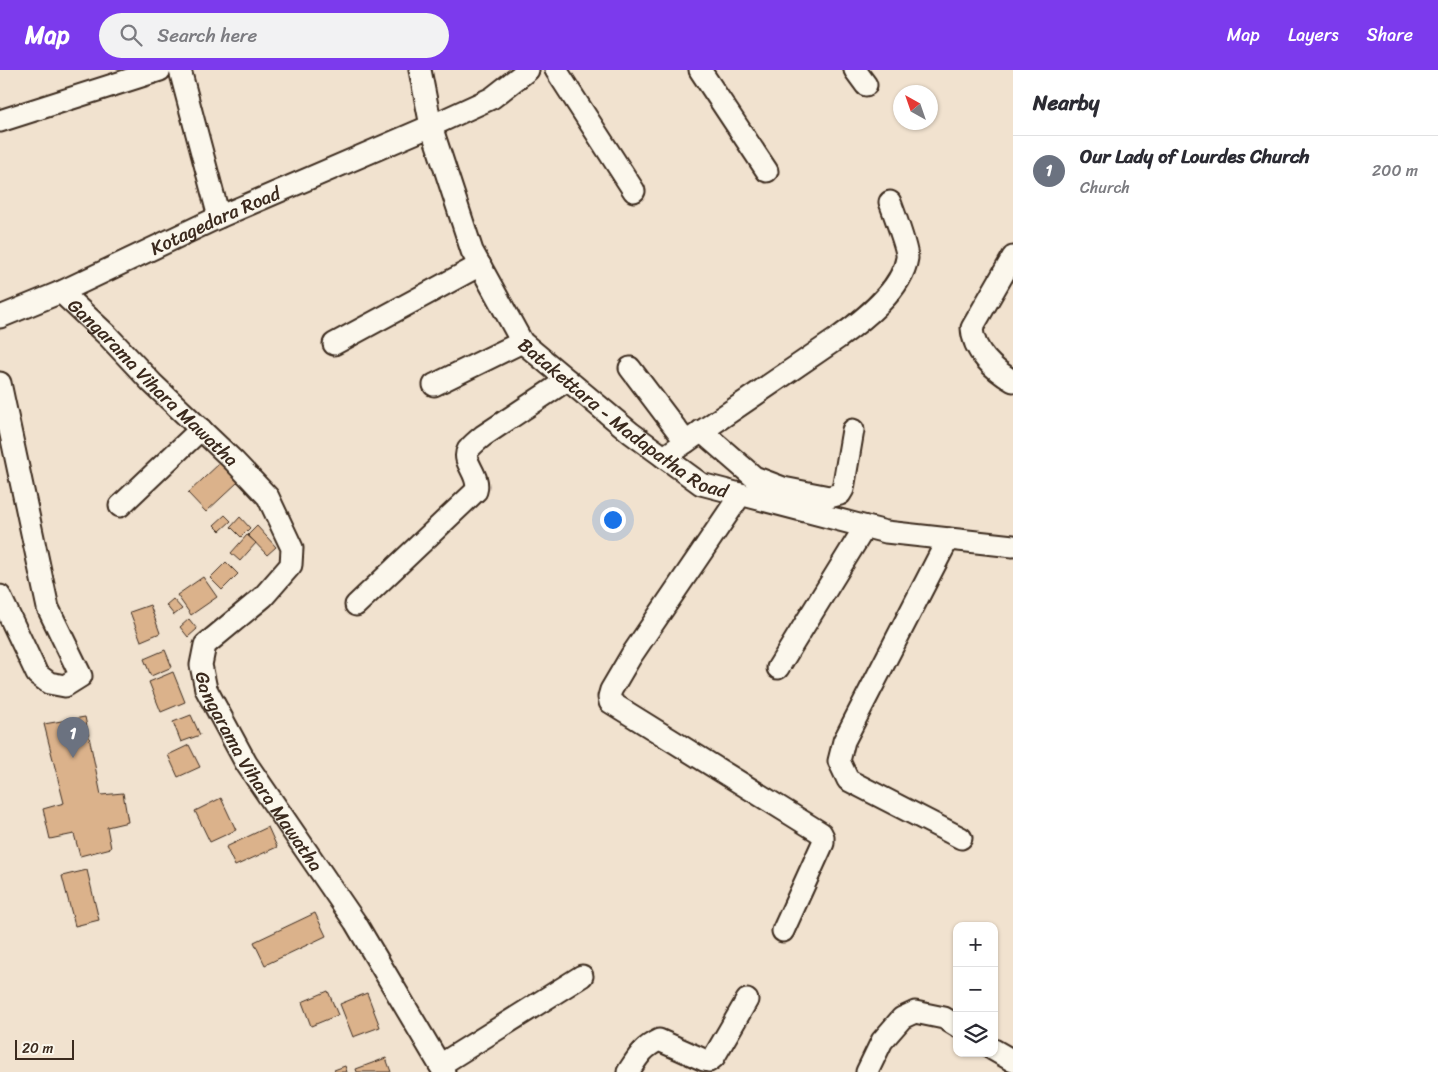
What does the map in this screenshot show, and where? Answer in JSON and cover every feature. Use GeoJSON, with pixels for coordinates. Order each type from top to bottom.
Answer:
{"type":"FeatureCollection","features":[{"type":"Feature","properties":{"kind":"street"},"geometry":{"type":"LineString","coordinates":[[0,121],[160,70]]}},
{"type":"Feature","properties":{"kind":"street"},"geometry":{"type":"LineString","coordinates":[[180,70],[220,217]]}},
{"type":"Feature","properties":{"kind":"street","name":"Batakettara - Madapatha Road"},"geometry":{"type":"LineString","coordinates":[[420,70],[431,126],[472,251],[522,342],[631,433],[701,484],[886,532],[1013,546]]}},
{"type":"Feature","properties":{"kind":"street","name":"Kotagedara Road"},"geometry":{"type":"LineString","coordinates":[[0,316],[61,292],[220,217],[492,98],[528,70]]}},
{"type":"Feature","properties":{"kind":"street"},"geometry":{"type":"LineString","coordinates":[[556,70],[634,191]]}},
{"type":"Feature","properties":{"kind":"street"},"geometry":{"type":"LineString","coordinates":[[700,70],[767,171]]}},
{"type":"Feature","properties":{"kind":"street"},"geometry":{"type":"LineString","coordinates":[[664,457],[855,326],[896,285],[907,257],[890,202]]}},
{"type":"Feature","properties":{"kind":"street"},"geometry":{"type":"LineString","coordinates":[[1013,257],[972,328],[973,338],[993,368],[1013,381]]}},
{"type":"Feature","properties":{"kind":"street"},"geometry":{"type":"LineString","coordinates":[[334,344],[480,265]]}},
{"type":"Feature","properties":{"kind":"street","name":"Gangarama Vihara Mawatha"},"geometry":{"type":"LineString","coordinates":[[61,292],[268,497],[292,548],[291,565],[263,597],[205,645],[201,665],[206,688],[246,763],[355,922],[442,1068]]}},
{"type":"Feature","properties":{"kind":"street"},"geometry":{"type":"LineString","coordinates":[[434,385],[522,342]]}},
{"type":"Feature","properties":{"kind":"street"},"geometry":{"type":"LineString","coordinates":[[630,368],[693,436],[754,477],[783,488],[829,497],[840,494],[843,489],[853,430]]}},
{"type":"Feature","properties":{"kind":"street"},"geometry":{"type":"LineString","coordinates":[[356,605],[476,491],[478,485],[476,477],[466,459],[467,451],[483,436],[567,380]]}},
{"type":"Feature","properties":{"kind":"street"},"geometry":{"type":"LineString","coordinates":[[0,383],[48,608],[81,676],[65,686],[49,683],[37,674],[0,596]]}},
{"type":"Feature","properties":{"kind":"street"},"geometry":{"type":"LineString","coordinates":[[120,506],[201,429]]}},
{"type":"Feature","properties":{"kind":"street"},"geometry":{"type":"LineString","coordinates":[[741,494],[631,656],[611,690],[609,697],[610,702],[821,833],[823,844],[783,932]]}},
{"type":"Feature","properties":{"kind":"street"},"geometry":{"type":"LineString","coordinates":[[778,668],[865,527]]}},
{"type":"Feature","properties":{"kind":"street"},"geometry":{"type":"LineString","coordinates":[[948,539],[844,741],[839,761],[848,780],[962,838]]}},
{"type":"Feature","properties":{"kind":"street"},"geometry":{"type":"LineString","coordinates":[[442,1068],[582,976]]}},
{"type":"Feature","properties":{"kind":"street"},"geometry":{"type":"LineString","coordinates":[[628,1072],[641,1052],[659,1040],[709,1061],[714,1057],[747,1000]]}},
{"type":"Feature","properties":{"kind":"street"},"geometry":{"type":"LineString","coordinates":[[867,1072],[882,1041],[902,1018],[914,1012],[944,1018],[953,1024]]}},
{"type":"Feature","properties":{"kind":"street"},"geometry":{"type":"LineString","coordinates":[[998,1053],[1013,1062]]}},
{"type":"Feature","properties":{"kind":"building"},"geometry":{"type":"Polygon","coordinates":[[[220,463],[238,482],[206,512],[188,493],[220,463]]]}},
{"type":"Feature","properties":{"kind":"building"},"geometry":{"type":"Polygon","coordinates":[[[225,515],[231,521],[220,531],[214,525],[225,515]]]}},
{"type":"Feature","properties":{"kind":"building"},"geometry":{"type":"Polygon","coordinates":[[[240,517],[250,528],[241,537],[231,527],[240,517]]]}},
{"type":"Feature","properties":{"kind":"building"},"geometry":{"type":"Polygon","coordinates":[[[257,526],[276,547],[267,555],[248,535],[257,526]]]}},
{"type":"Feature","properties":{"kind":"building"},"geometry":{"type":"Polygon","coordinates":[[[247,535],[256,543],[240,561],[231,553],[247,535]]]}},
{"type":"Feature","properties":{"kind":"building"},"geometry":{"type":"Polygon","coordinates":[[[226,562],[238,574],[222,590],[210,578],[226,562]]]}},
{"type":"Feature","properties":{"kind":"building"},"geometry":{"type":"Polygon","coordinates":[[[203,577],[217,597],[191,615],[177,595],[203,577]]]}},
{"type":"Feature","properties":{"kind":"building"},"geometry":{"type":"Polygon","coordinates":[[[173,599],[182,609],[174,615],[166,605],[173,599]]]}},
{"type":"Feature","properties":{"kind":"building"},"geometry":{"type":"Polygon","coordinates":[[[150,605],[160,633],[141,641],[130,612],[150,605]]]}},
{"type":"Feature","properties":{"kind":"building"},"geometry":{"type":"Polygon","coordinates":[[[189,619],[197,629],[188,637],[180,627],[189,619]]]}},
{"type":"Feature","properties":{"kind":"building"},"geometry":{"type":"Polygon","coordinates":[[[165,650],[172,667],[151,676],[144,659],[165,650]]]}},
{"type":"Feature","properties":{"kind":"building"},"geometry":{"type":"Polygon","coordinates":[[[173,672],[185,702],[161,712],[149,682],[173,672]]]}},
{"type":"Feature","properties":{"kind":"building"},"geometry":{"type":"Polygon","coordinates":[[[191,715],[200,735],[181,742],[173,722],[191,715]]]}},
{"type":"Feature","properties":{"kind":"building"},"geometry":{"type":"Polygon","coordinates":[[[85,717],[101,795],[123,793],[128,822],[107,827],[111,848],[80,856],[74,834],[50,839],[43,809],[64,803],[44,724],[85,717]]]}},
{"type":"Feature","properties":{"kind":"building"},"geometry":{"type":"Polygon","coordinates":[[[189,745],[200,767],[178,777],[168,755],[189,745]]]}},
{"type":"Feature","properties":{"kind":"building"},"geometry":{"type":"Polygon","coordinates":[[[221,798],[236,830],[210,842],[195,811],[221,798]]]}},
{"type":"Feature","properties":{"kind":"building"},"geometry":{"type":"Polygon","coordinates":[[[268,827],[277,847],[235,866],[226,847],[268,827]]]}},
{"type":"Feature","properties":{"kind":"building"},"geometry":{"type":"Polygon","coordinates":[[[87,870],[99,920],[75,926],[62,876],[87,870]]]}},
{"type":"Feature","properties":{"kind":"building"},"geometry":{"type":"Polygon","coordinates":[[[315,913],[326,936],[265,965],[254,942],[315,913]]]}},
{"type":"Feature","properties":{"kind":"building"},"geometry":{"type":"Polygon","coordinates":[[[328,991],[338,1015],[311,1026],[302,1002],[328,991]]]}},
{"type":"Feature","properties":{"kind":"building"},"geometry":{"type":"Polygon","coordinates":[[[367,993],[380,1027],[353,1037],[340,1004],[367,993]]]}},
{"type":"Feature","properties":{"kind":"building"},"geometry":{"type":"Polygon","coordinates":[[[386,1058],[391,1072],[357,1072],[356,1069],[386,1058]]]}},
{"type":"Feature","properties":{"kind":"building"},"geometry":{"type":"Polygon","coordinates":[[[345,1066],[347,1072],[335,1072],[334,1070],[345,1066]]]}},
{"type":"Feature","properties":{"kind":"place","name":"Our Lady of Lourdes Church"},"geometry":{"type":"Point","coordinates":[73,758]}}]}
